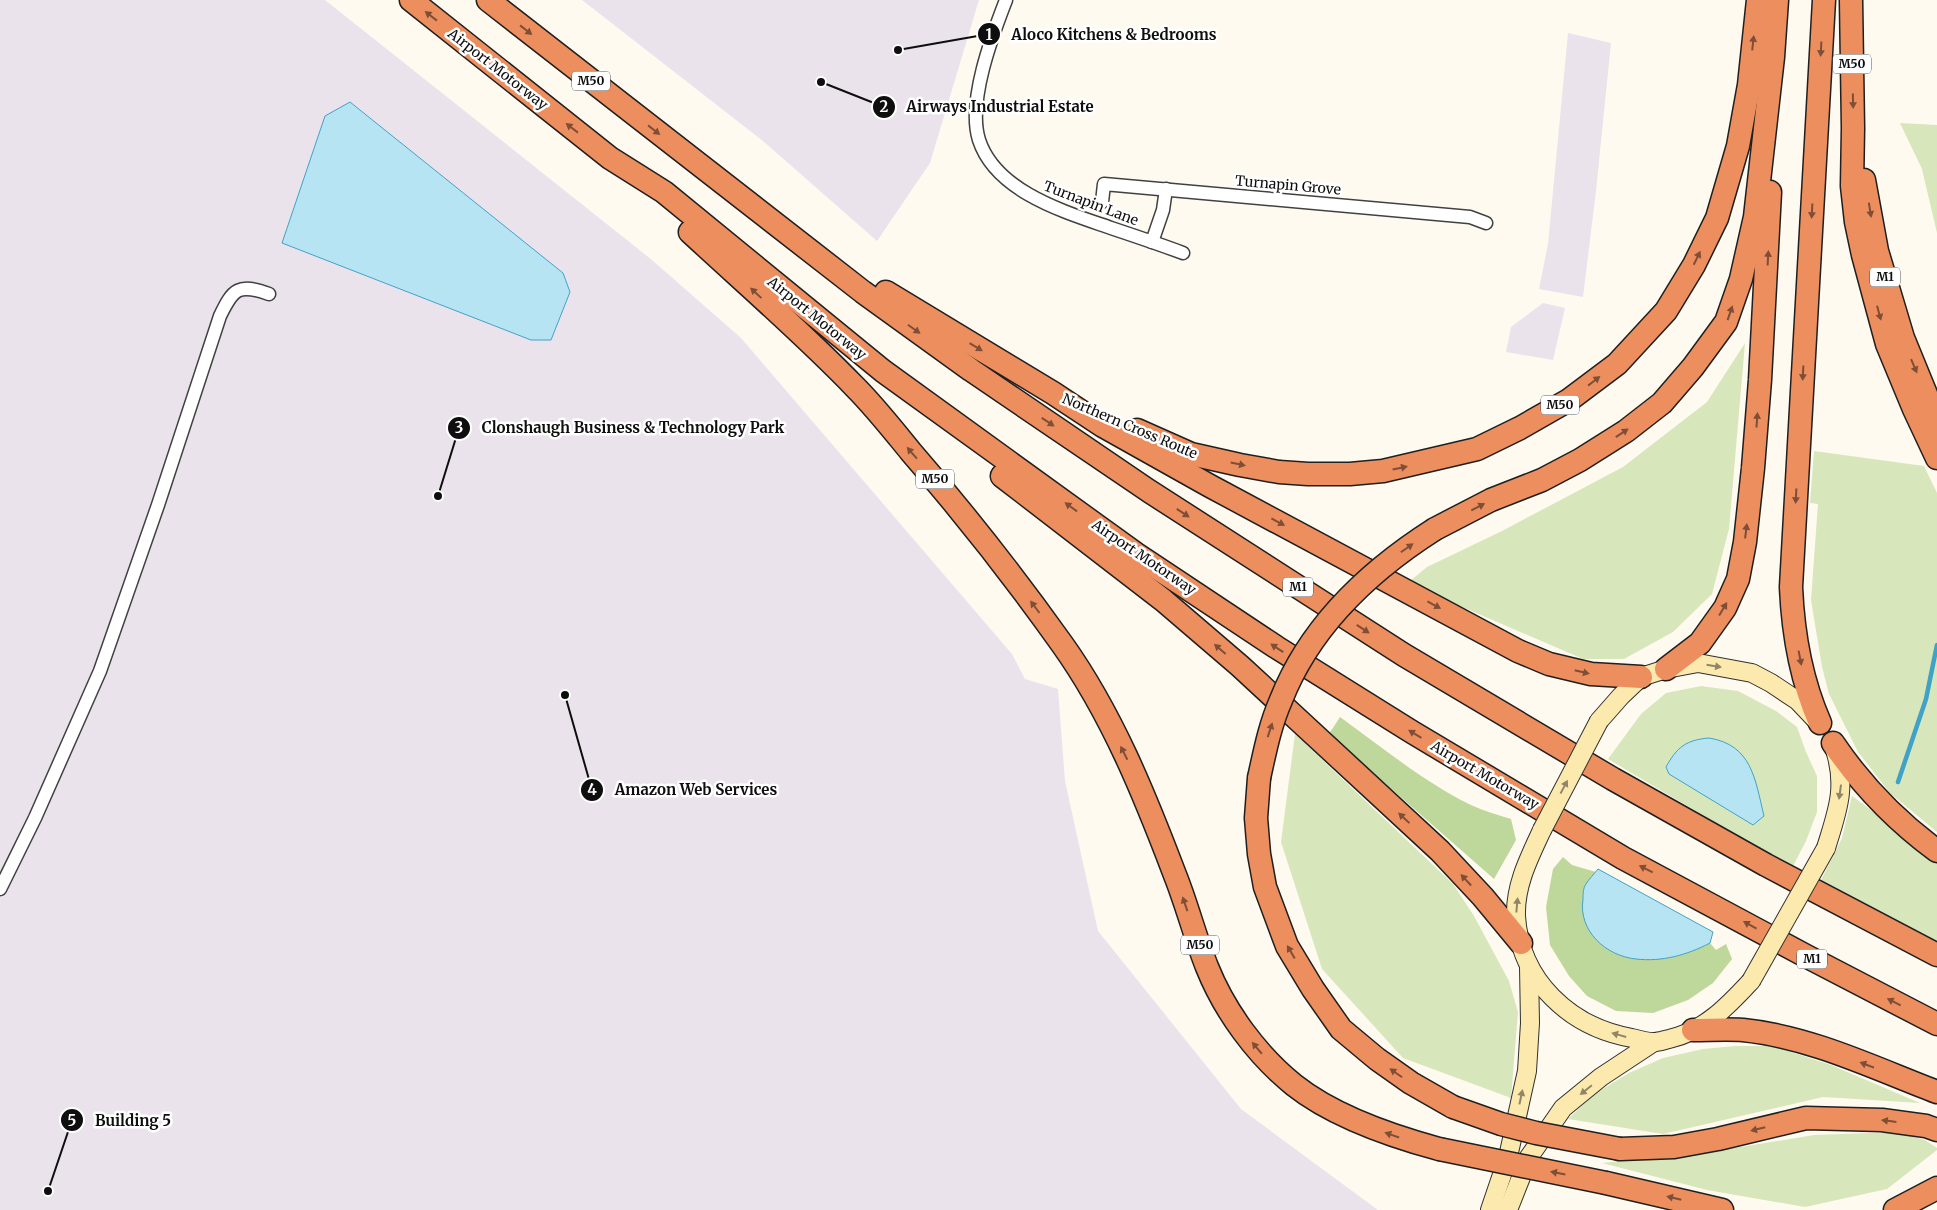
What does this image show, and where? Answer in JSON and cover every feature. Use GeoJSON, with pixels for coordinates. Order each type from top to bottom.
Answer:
{"type":"FeatureCollection","features":[{"type":"Feature","properties":{"kind":"highway","name":"Airport Motorway"},"geometry":{"type":"LineString","coordinates":[[411,0],[610,158],[664,192],[883,371],[1136,554],[1276,647],[1412,732],[1623,858],[1937,1024]]}},
{"type":"Feature","properties":{"kind":"highway","name":"M50"},"geometry":{"type":"LineString","coordinates":[[488,0],[694,162],[835,260],[1053,393]]}},
{"type":"Feature","properties":{"kind":"highway","name":"Northern Cross Route"},"geometry":{"type":"LineString","coordinates":[[1053,393],[1191,454],[1260,468],[1308,474],[1350,474],[1383,471],[1432,461],[1477,449],[1520,428],[1569,400],[1617,364],[1666,311],[1694,265],[1717,218],[1738,146],[1749,85],[1758,0]]}},
{"type":"Feature","properties":{"kind":"highway"},"geometry":{"type":"LineString","coordinates":[[1666,669],[1700,642],[1725,608],[1738,579],[1745,542],[1753,468],[1770,214],[1776,0]]}},
{"type":"Feature","properties":{"kind":"highway","name":"M50"},"geometry":{"type":"LineString","coordinates":[[1820,723],[1808,696],[1802,671],[1792,621],[1791,586],[1824,0]]}},
{"type":"Feature","properties":{"kind":"highway","name":"M50"},"geometry":{"type":"LineString","coordinates":[[1852,0],[1852,186],[1856,222],[1887,344],[1914,410],[1937,458]]}},
{"type":"Feature","properties":{"kind":"highway"},"geometry":{"type":"LineString","coordinates":[[1773,57],[1754,217],[1741,280],[1726,322],[1693,367],[1662,403],[1626,431],[1580,460],[1542,480],[1491,500],[1435,529],[1407,547],[1381,567],[1348,598],[1321,629],[1299,662],[1280,700],[1266,743],[1259,778],[1256,818],[1264,887],[1287,946],[1313,989],[1341,1029],[1377,1059],[1411,1083],[1453,1107],[1536,1133],[1620,1149],[1674,1146],[1710,1141],[1806,1118],[1882,1120],[1926,1126],[1937,1130]]}},
{"type":"Feature","properties":{"kind":"highway","name":"M1"},"geometry":{"type":"LineString","coordinates":[[1853,128],[1877,251],[1903,338],[1937,421]]}},
{"type":"Feature","properties":{"kind":"highway","name":"M50"},"geometry":{"type":"LineString","coordinates":[[610,158],[627,181],[684,226],[856,388],[961,510],[1064,646],[1095,698],[1128,762],[1176,878],[1208,970],[1242,1029],[1264,1055],[1295,1086],[1329,1107],[1370,1127],[1409,1141],[1439,1149],[1606,1182],[1722,1210]]}},
{"type":"Feature","properties":{"kind":"highway","name":"M1"},"geometry":{"type":"LineString","coordinates":[[694,162],[863,292],[971,370],[1149,491],[1396,650],[1613,779],[1766,865],[1937,955]]}},
{"type":"Feature","properties":{"kind":"highway"},"geometry":{"type":"LineString","coordinates":[[883,371],[914,404],[992,468],[1163,600],[1247,673],[1440,851],[1483,897],[1521,943]]}},
{"type":"Feature","properties":{"kind":"highway"},"geometry":{"type":"LineString","coordinates":[[1053,393],[1103,426],[1194,477],[1518,651],[1549,664],[1591,674],[1641,677]]}},
{"type":"Feature","properties":{"kind":"highway"},"geometry":{"type":"LineString","coordinates":[[1833,743],[1863,785],[1905,828],[1937,851]]}},
{"type":"Feature","properties":{"kind":"highway"},"geometry":{"type":"LineString","coordinates":[[1693,1030],[1726,1029],[1768,1034],[1826,1049],[1937,1092]]}},
{"type":"Feature","properties":{"kind":"highway"},"geometry":{"type":"LineString","coordinates":[[1899,1209],[1937,1188]]}},
{"type":"Feature","properties":{"kind":"main road"},"geometry":{"type":"LineString","coordinates":[[1490,1210],[1508,1157],[1527,1071],[1530,1023],[1528,966],[1516,916],[1519,884],[1542,830],[1599,721],[1641,677],[1666,669],[1698,663],[1752,674],[1771,683],[1798,701],[1820,723],[1833,743],[1840,767],[1841,785],[1837,814],[1826,848],[1751,981],[1716,1018],[1676,1038],[1654,1042],[1623,1037],[1597,1028],[1566,1011],[1537,980],[1528,966]]}},
{"type":"Feature","properties":{"kind":"main road"},"geometry":{"type":"LineString","coordinates":[[1508,1210],[1529,1157],[1563,1108],[1601,1077],[1654,1042]]}},
{"type":"Feature","properties":{"kind":"street","name":"Turnapin Lane"},"geometry":{"type":"LineString","coordinates":[[1006,0],[995,30],[977,99],[979,140],[989,160],[1008,181],[1033,198],[1070,214],[1183,253]]}},
{"type":"Feature","properties":{"kind":"street","name":"Turnapin Grove"},"geometry":{"type":"LineString","coordinates":[[1102,202],[1104,184],[1470,217],[1486,224]]}},
{"type":"Feature","properties":{"kind":"street","name":"Turnapin Lane"},"geometry":{"type":"LineString","coordinates":[[1152,242],[1163,210],[1166,189]]}},
{"type":"Feature","properties":{"kind":"street"},"geometry":{"type":"LineString","coordinates":[[0,890],[35,818],[100,671],[158,505],[220,316],[228,298],[240,289],[251,288],[269,294]]}},
{"type":"Feature","properties":{"kind":"shaded area"},"geometry":{"type":"Polygon","coordinates":[[[0,0],[325,0],[652,260],[741,338],[1012,654],[1025,679],[1058,689],[1065,781],[1098,931],[1241,1109],[1378,1210],[0,1210],[0,0]]]}},
{"type":"Feature","properties":{"kind":"shaded area"},"geometry":{"type":"Polygon","coordinates":[[[582,0],[979,0],[930,163],[877,241],[763,141],[582,0]]]}},
{"type":"Feature","properties":{"kind":"shaded area"},"geometry":{"type":"Polygon","coordinates":[[[1568,33],[1611,43],[1583,297],[1539,289],[1548,244],[1568,33]]]}},
{"type":"Feature","properties":{"kind":"shaded area"},"geometry":{"type":"Polygon","coordinates":[[[1543,303],[1565,308],[1553,360],[1506,352],[1511,327],[1543,303]]]}},
{"type":"Feature","properties":{"kind":"green space"},"geometry":{"type":"Polygon","coordinates":[[[1900,123],[1937,125],[1937,233],[1922,169],[1900,123]]]}},
{"type":"Feature","properties":{"kind":"green space"},"geometry":{"type":"Polygon","coordinates":[[[1745,343],[1729,529],[1712,594],[1673,632],[1624,659],[1583,659],[1458,605],[1410,581],[1427,567],[1502,531],[1623,467],[1707,402],[1745,343]]]}},
{"type":"Feature","properties":{"kind":"green space"},"geometry":{"type":"Polygon","coordinates":[[[1814,451],[1924,466],[1937,493],[1937,832],[1890,793],[1858,752],[1829,694],[1822,667],[1811,600],[1818,504],[1810,503],[1814,451]]]}},
{"type":"Feature","properties":{"kind":"green space"},"geometry":{"type":"Polygon","coordinates":[[[1701,686],[1738,691],[1776,711],[1797,727],[1817,776],[1817,812],[1806,841],[1792,868],[1608,759],[1641,714],[1666,693],[1701,686]]]}},
{"type":"Feature","properties":{"kind":"green space"},"geometry":{"type":"Polygon","coordinates":[[[1340,717],[1404,764],[1454,796],[1471,805],[1511,819],[1516,840],[1494,879],[1329,734],[1340,717]]]}},
{"type":"Feature","properties":{"kind":"green space"},"geometry":{"type":"Polygon","coordinates":[[[1295,734],[1453,884],[1474,916],[1509,981],[1518,1012],[1511,1098],[1403,1058],[1322,969],[1281,842],[1295,734]]]}},
{"type":"Feature","properties":{"kind":"green space"},"geometry":{"type":"Polygon","coordinates":[[[1852,796],[1937,859],[1937,941],[1820,882],[1842,838],[1852,796]]]}},
{"type":"Feature","properties":{"kind":"green space"},"geometry":{"type":"Polygon","coordinates":[[[1563,857],[1572,865],[1596,872],[1585,885],[1634,959],[1674,956],[1710,943],[1716,950],[1726,944],[1732,959],[1713,983],[1688,1000],[1653,1013],[1616,1011],[1587,996],[1569,976],[1550,945],[1546,907],[1553,869],[1563,857]]]}},
{"type":"Feature","properties":{"kind":"green space"},"geometry":{"type":"Polygon","coordinates":[[[1735,1046],[1773,1046],[1831,1065],[1920,1103],[1823,1097],[1663,1134],[1568,1119],[1593,1095],[1629,1073],[1663,1058],[1703,1049],[1735,1046]]]}},
{"type":"Feature","properties":{"kind":"green space"},"geometry":{"type":"Polygon","coordinates":[[[1896,1132],[1925,1140],[1937,1148],[1937,1150],[1887,1189],[1805,1207],[1707,1190],[1602,1163],[1716,1151],[1814,1135],[1896,1132]]]}},
{"type":"Feature","properties":{"kind":"water"},"geometry":{"type":"Polygon","coordinates":[[[350,102],[563,273],[570,292],[551,340],[531,340],[282,243],[325,116],[350,102]]]}},
{"type":"Feature","properties":{"kind":"water"},"geometry":{"type":"Polygon","coordinates":[[[1709,738],[1734,748],[1743,756],[1749,766],[1758,789],[1764,816],[1753,825],[1669,774],[1666,767],[1678,750],[1688,743],[1709,738]]]}},
{"type":"Feature","properties":{"kind":"water"},"geometry":{"type":"Polygon","coordinates":[[[1598,869],[1713,932],[1710,943],[1683,954],[1646,960],[1625,957],[1614,953],[1596,940],[1585,921],[1583,911],[1584,887],[1598,869]]]}},
{"type":"Feature","properties":{"kind":"waterway"},"geometry":{"type":"LineString","coordinates":[[1898,782],[1926,699],[1937,645]]}},
{"type":"Feature","properties":{"kind":"place","name":"Aloco Kitchens & Bedrooms"},"geometry":{"type":"Point","coordinates":[898,50]}},
{"type":"Feature","properties":{"kind":"place","name":"Airways Industrial Estate"},"geometry":{"type":"Point","coordinates":[821,82]}},
{"type":"Feature","properties":{"kind":"place","name":"Clonshaugh Business & Technology Park"},"geometry":{"type":"Point","coordinates":[438,496]}},
{"type":"Feature","properties":{"kind":"place","name":"Amazon Web Services"},"geometry":{"type":"Point","coordinates":[565,695]}},
{"type":"Feature","properties":{"kind":"place","name":"Building 5"},"geometry":{"type":"Point","coordinates":[48,1191]}}]}
